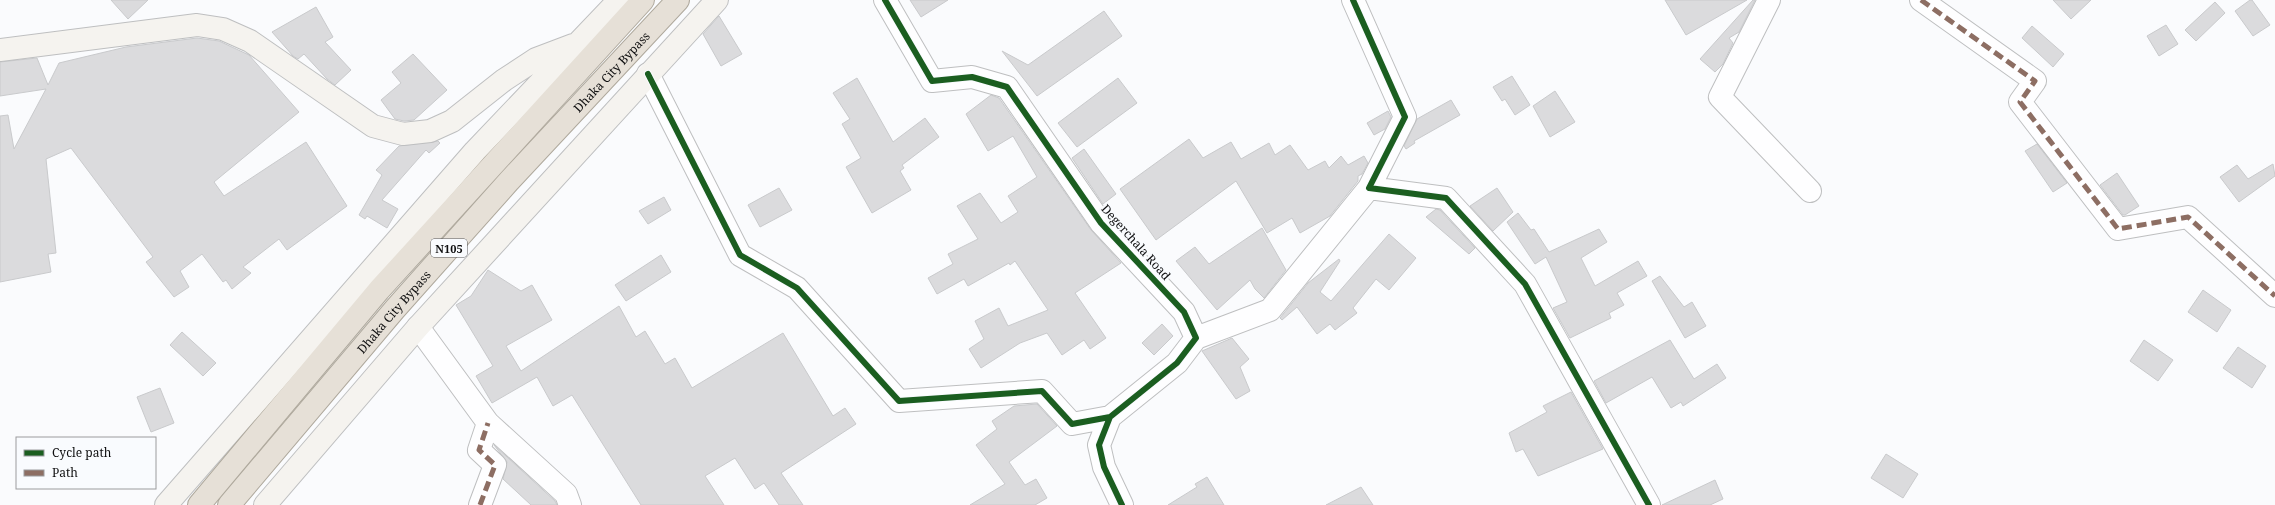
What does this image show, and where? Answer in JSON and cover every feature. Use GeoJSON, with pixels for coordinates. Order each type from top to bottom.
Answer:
{"type":"FeatureCollection","features":[{"type":"Feature","properties":{"kind":"highway","name":"Dhaka City Bypass"},"geometry":{"type":"LineString","coordinates":[[199,505],[379,290],[643,0]]}},
{"type":"Feature","properties":{"kind":"highway","name":"Dhaka City Bypass"},"geometry":{"type":"LineString","coordinates":[[229,505],[416,286],[509,181],[678,0]]}},
{"type":"Feature","properties":{"kind":"main road"},"geometry":{"type":"LineString","coordinates":[[166,505],[475,151],[619,0]]}},
{"type":"Feature","properties":{"kind":"main road"},"geometry":{"type":"LineString","coordinates":[[265,505],[418,327],[717,0]]}},
{"type":"Feature","properties":{"kind":"main road"},"geometry":{"type":"LineString","coordinates":[[0,50],[197,25],[223,28],[250,41],[373,126],[403,134],[430,131],[452,121],[504,80],[536,59],[578,43]]}},
{"type":"Feature","properties":{"kind":"street","name":"Degerchala Road"},"geometry":{"type":"LineString","coordinates":[[884,0],[932,81],[972,77],[1007,87],[1101,223],[1184,312],[1196,338]]}},
{"type":"Feature","properties":{"kind":"street"},"geometry":{"type":"LineString","coordinates":[[648,74],[740,255],[797,288],[899,401],[1042,391],[1072,424],[1110,417],[1177,363],[1196,338],[1270,310],[1369,188],[1405,117],[1353,0]]}},
{"type":"Feature","properties":{"kind":"street"},"geometry":{"type":"LineString","coordinates":[[1770,0],[1720,97],[1810,191]]}},
{"type":"Feature","properties":{"kind":"street"},"geometry":{"type":"LineString","coordinates":[[1922,0],[2035,81],[2020,102],[2118,230],[2188,217],[2275,296]]}},
{"type":"Feature","properties":{"kind":"street"},"geometry":{"type":"LineString","coordinates":[[1369,188],[1446,198],[1525,284],[1649,505]]}},
{"type":"Feature","properties":{"kind":"street"},"geometry":{"type":"LineString","coordinates":[[418,327],[488,423],[566,494],[570,505]]}},
{"type":"Feature","properties":{"kind":"street"},"geometry":{"type":"LineString","coordinates":[[1110,417],[1099,445],[1104,467],[1122,505]]}},
{"type":"Feature","properties":{"kind":"street"},"geometry":{"type":"LineString","coordinates":[[480,505],[495,465],[480,450],[488,423]]}},
{"type":"Feature","properties":{"kind":"building"},"geometry":{"type":"Polygon","coordinates":[[[111,0],[148,0],[128,19],[111,0]]]}},
{"type":"Feature","properties":{"kind":"building"},"geometry":{"type":"Polygon","coordinates":[[[910,0],[948,0],[921,17],[910,0]]]}},
{"type":"Feature","properties":{"kind":"building"},"geometry":{"type":"Polygon","coordinates":[[[1665,0],[1747,0],[1686,35],[1665,0]]]}},
{"type":"Feature","properties":{"kind":"building"},"geometry":{"type":"Polygon","coordinates":[[[1753,0],[1755,0],[1739,32],[1729,38],[1733,43],[1723,64],[1715,72],[1700,59],[1753,0]]]}},
{"type":"Feature","properties":{"kind":"building"},"geometry":{"type":"Polygon","coordinates":[[[2053,0],[2091,0],[2071,19],[2053,0]]]}},
{"type":"Feature","properties":{"kind":"building"},"geometry":{"type":"Polygon","coordinates":[[[2252,0],[2270,25],[2253,36],[2235,11],[2252,0]]]}},
{"type":"Feature","properties":{"kind":"building"},"geometry":{"type":"Polygon","coordinates":[[[2215,2],[2225,13],[2196,41],[2185,30],[2215,2]]]}},
{"type":"Feature","properties":{"kind":"building"},"geometry":{"type":"Polygon","coordinates":[[[316,7],[333,37],[325,42],[351,70],[335,85],[327,79],[304,54],[298,59],[293,56],[272,32],[316,7]]]}},
{"type":"Feature","properties":{"kind":"building"},"geometry":{"type":"Polygon","coordinates":[[[1104,11],[1122,36],[1037,96],[1002,51],[1028,65],[1104,11]]]}},
{"type":"Feature","properties":{"kind":"building"},"geometry":{"type":"Polygon","coordinates":[[[719,16],[742,54],[721,66],[703,34],[719,16]]]}},
{"type":"Feature","properties":{"kind":"building"},"geometry":{"type":"Polygon","coordinates":[[[2166,25],[2178,44],[2159,56],[2147,36],[2166,25]]]}},
{"type":"Feature","properties":{"kind":"building"},"geometry":{"type":"Polygon","coordinates":[[[2032,26],[2064,54],[2053,67],[2022,38],[2032,26]]]}},
{"type":"Feature","properties":{"kind":"building"},"geometry":{"type":"Polygon","coordinates":[[[197,38],[219,41],[249,55],[299,112],[214,182],[224,196],[306,142],[347,206],[287,250],[279,239],[243,267],[251,273],[232,289],[226,280],[223,282],[202,254],[180,271],[189,287],[174,297],[146,262],[153,257],[71,148],[46,159],[56,253],[48,254],[51,272],[0,282],[0,116],[8,115],[14,149],[46,89],[0,96],[0,62],[37,58],[48,85],[59,63],[126,47],[197,38]]]}},
{"type":"Feature","properties":{"kind":"building"},"geometry":{"type":"Polygon","coordinates":[[[413,54],[447,90],[414,120],[404,121],[395,119],[381,100],[401,83],[392,72],[413,54]]]}},
{"type":"Feature","properties":{"kind":"building"},"geometry":{"type":"Polygon","coordinates":[[[1512,76],[1530,105],[1515,115],[1505,99],[1502,101],[1493,87],[1512,76]]]}},
{"type":"Feature","properties":{"kind":"building"},"geometry":{"type":"Polygon","coordinates":[[[857,78],[893,142],[925,118],[939,137],[902,165],[904,168],[900,171],[911,190],[872,213],[846,167],[861,158],[842,124],[850,119],[833,93],[857,78]]]}},
{"type":"Feature","properties":{"kind":"building"},"geometry":{"type":"Polygon","coordinates":[[[1118,78],[1137,103],[1077,147],[1058,123],[1118,78]]]}},
{"type":"Feature","properties":{"kind":"building"},"geometry":{"type":"Polygon","coordinates":[[[1555,91],[1575,122],[1550,137],[1533,106],[1555,91]]]}},
{"type":"Feature","properties":{"kind":"building"},"geometry":{"type":"Polygon","coordinates":[[[991,95],[999,98],[1091,230],[1121,263],[1075,293],[1106,338],[1090,349],[1084,340],[1062,355],[1047,333],[1020,343],[981,368],[969,349],[984,339],[975,321],[999,308],[1008,326],[1048,310],[1015,261],[968,286],[964,279],[937,294],[928,278],[953,264],[948,254],[978,239],[957,206],[980,193],[1001,223],[1018,212],[1008,196],[1037,177],[1013,136],[988,151],[966,114],[991,95]]]}},
{"type":"Feature","properties":{"kind":"building"},"geometry":{"type":"Polygon","coordinates":[[[1451,100],[1460,115],[1414,141],[1415,143],[1406,149],[1404,146],[1417,119],[1451,100]]]}},
{"type":"Feature","properties":{"kind":"building"},"geometry":{"type":"Polygon","coordinates":[[[1388,111],[1391,117],[1385,129],[1374,135],[1367,123],[1388,111]]]}},
{"type":"Feature","properties":{"kind":"building"},"geometry":{"type":"Polygon","coordinates":[[[1189,139],[1203,158],[1231,142],[1241,159],[1269,143],[1275,155],[1290,145],[1308,170],[1325,161],[1329,168],[1341,156],[1348,165],[1364,156],[1368,163],[1362,174],[1358,176],[1358,181],[1330,216],[1300,233],[1292,218],[1267,233],[1236,181],[1156,240],[1120,189],[1189,139]]]}},
{"type":"Feature","properties":{"kind":"building"},"geometry":{"type":"Polygon","coordinates":[[[438,141],[440,143],[429,153],[426,150],[382,200],[398,209],[387,228],[367,216],[365,219],[359,215],[382,175],[376,170],[399,146],[438,141]]]}},
{"type":"Feature","properties":{"kind":"building"},"geometry":{"type":"Polygon","coordinates":[[[2037,144],[2067,183],[2053,192],[2025,151],[2037,144]]]}},
{"type":"Feature","properties":{"kind":"building"},"geometry":{"type":"Polygon","coordinates":[[[1084,149],[1116,194],[1103,204],[1072,158],[1084,149]]]}},
{"type":"Feature","properties":{"kind":"building"},"geometry":{"type":"Polygon","coordinates":[[[2273,164],[2275,176],[2239,202],[2220,177],[2237,165],[2248,179],[2273,164]]]}},
{"type":"Feature","properties":{"kind":"building"},"geometry":{"type":"Polygon","coordinates":[[[2117,173],[2139,206],[2125,215],[2123,215],[2100,185],[2117,173]]]}},
{"type":"Feature","properties":{"kind":"building"},"geometry":{"type":"Polygon","coordinates":[[[779,188],[792,210],[760,227],[748,205],[779,188]]]}},
{"type":"Feature","properties":{"kind":"building"},"geometry":{"type":"Polygon","coordinates":[[[1497,188],[1513,212],[1493,231],[1470,206],[1497,188]]]}},
{"type":"Feature","properties":{"kind":"building"},"geometry":{"type":"Polygon","coordinates":[[[664,197],[671,210],[648,224],[639,211],[664,197]]]}},
{"type":"Feature","properties":{"kind":"building"},"geometry":{"type":"Polygon","coordinates":[[[1436,209],[1440,210],[1475,248],[1469,254],[1426,217],[1436,209]]]}},
{"type":"Feature","properties":{"kind":"building"},"geometry":{"type":"Polygon","coordinates":[[[1518,213],[1531,230],[1534,229],[1549,252],[1599,229],[1607,242],[1581,258],[1595,286],[1638,261],[1647,276],[1617,293],[1624,305],[1609,313],[1611,318],[1570,338],[1553,308],[1567,302],[1546,257],[1535,264],[1507,222],[1518,213]]]}},
{"type":"Feature","properties":{"kind":"building"},"geometry":{"type":"Polygon","coordinates":[[[1262,228],[1286,270],[1264,298],[1255,289],[1250,280],[1217,310],[1176,261],[1195,247],[1209,264],[1262,228]]]}},
{"type":"Feature","properties":{"kind":"building"},"geometry":{"type":"Polygon","coordinates":[[[1389,234],[1416,258],[1389,290],[1376,279],[1353,308],[1357,313],[1335,330],[1330,324],[1317,334],[1297,307],[1282,320],[1280,318],[1308,283],[1339,259],[1340,261],[1320,292],[1331,301],[1389,234]]]}},
{"type":"Feature","properties":{"kind":"building"},"geometry":{"type":"Polygon","coordinates":[[[661,255],[671,272],[626,301],[615,285],[661,255]]]}},
{"type":"Feature","properties":{"kind":"building"},"geometry":{"type":"Polygon","coordinates":[[[488,270],[521,291],[532,285],[552,320],[506,346],[521,371],[619,306],[636,337],[645,331],[665,364],[675,358],[692,388],[783,333],[833,416],[845,408],[856,424],[781,473],[803,505],[779,505],[764,483],[755,489],[735,458],[705,476],[724,505],[641,505],[572,395],[553,406],[537,377],[492,403],[476,376],[493,366],[456,305],[471,296],[488,270]]]}},
{"type":"Feature","properties":{"kind":"building"},"geometry":{"type":"Polygon","coordinates":[[[1660,276],[1684,307],[1692,302],[1706,326],[1685,338],[1652,281],[1660,276]]]}},
{"type":"Feature","properties":{"kind":"building"},"geometry":{"type":"Polygon","coordinates":[[[2203,290],[2231,310],[2217,332],[2188,312],[2203,290]]]}},
{"type":"Feature","properties":{"kind":"building"},"geometry":{"type":"Polygon","coordinates":[[[1162,324],[1173,336],[1154,355],[1142,343],[1162,324]]]}},
{"type":"Feature","properties":{"kind":"building"},"geometry":{"type":"Polygon","coordinates":[[[182,332],[216,363],[203,376],[170,345],[182,332]]]}},
{"type":"Feature","properties":{"kind":"building"},"geometry":{"type":"Polygon","coordinates":[[[1232,338],[1249,359],[1240,367],[1250,391],[1236,399],[1202,351],[1232,338]]]}},
{"type":"Feature","properties":{"kind":"building"},"geometry":{"type":"Polygon","coordinates":[[[1670,340],[1694,379],[1717,364],[1726,378],[1683,406],[1681,402],[1671,408],[1652,377],[1606,403],[1594,381],[1670,340]]]}},
{"type":"Feature","properties":{"kind":"building"},"geometry":{"type":"Polygon","coordinates":[[[2144,340],[2173,360],[2158,381],[2130,361],[2144,340]]]}},
{"type":"Feature","properties":{"kind":"building"},"geometry":{"type":"Polygon","coordinates":[[[2238,347],[2266,366],[2252,388],[2223,368],[2238,347]]]}},
{"type":"Feature","properties":{"kind":"building"},"geometry":{"type":"Polygon","coordinates":[[[160,388],[174,423],[151,432],[137,397],[160,388]]]}},
{"type":"Feature","properties":{"kind":"building"},"geometry":{"type":"Polygon","coordinates":[[[1571,392],[1603,449],[1538,476],[1523,449],[1516,452],[1509,433],[1547,412],[1543,406],[1571,392]]]}},
{"type":"Feature","properties":{"kind":"building"},"geometry":{"type":"Polygon","coordinates":[[[1037,404],[1057,426],[1009,462],[1025,485],[1036,479],[1047,498],[1035,505],[970,505],[1005,484],[976,445],[997,429],[992,421],[1014,406],[1037,404]]]}},
{"type":"Feature","properties":{"kind":"building"},"geometry":{"type":"Polygon","coordinates":[[[494,445],[555,501],[557,505],[531,505],[503,479],[507,462],[494,445]]]}},
{"type":"Feature","properties":{"kind":"building"},"geometry":{"type":"Polygon","coordinates":[[[1886,454],[1918,474],[1903,498],[1871,478],[1886,454]]]}},
{"type":"Feature","properties":{"kind":"building"},"geometry":{"type":"Polygon","coordinates":[[[1207,477],[1224,505],[1168,505],[1197,487],[1195,484],[1207,477]]]}},
{"type":"Feature","properties":{"kind":"building"},"geometry":{"type":"Polygon","coordinates":[[[1715,480],[1723,499],[1710,505],[1662,505],[1715,480]]]}},
{"type":"Feature","properties":{"kind":"building"},"geometry":{"type":"Polygon","coordinates":[[[1361,487],[1373,505],[1326,505],[1361,487]]]}},
{"type":"Feature","properties":{"kind":"marked path"},"geometry":{"type":"LineString","coordinates":[[1921,0],[2035,81],[2020,102],[2118,229],[2188,217],[2275,296]]}},
{"type":"Feature","properties":{"kind":"marked path"},"geometry":{"type":"LineString","coordinates":[[480,505],[495,465],[479,450],[488,423]]}},
{"type":"Feature","properties":{"kind":"cycle path"},"geometry":{"type":"LineString","coordinates":[[885,0],[932,81],[972,77],[1007,87],[1101,223],[1184,312],[1196,338],[1177,363],[1110,417],[1099,445],[1104,467],[1122,505]]}},
{"type":"Feature","properties":{"kind":"cycle path"},"geometry":{"type":"LineString","coordinates":[[1353,0],[1405,117],[1369,188],[1446,198],[1525,284],[1649,505]]}},
{"type":"Feature","properties":{"kind":"cycle path"},"geometry":{"type":"LineString","coordinates":[[648,74],[740,255],[797,288],[899,401],[1042,391],[1072,424],[1110,417]]}}]}
